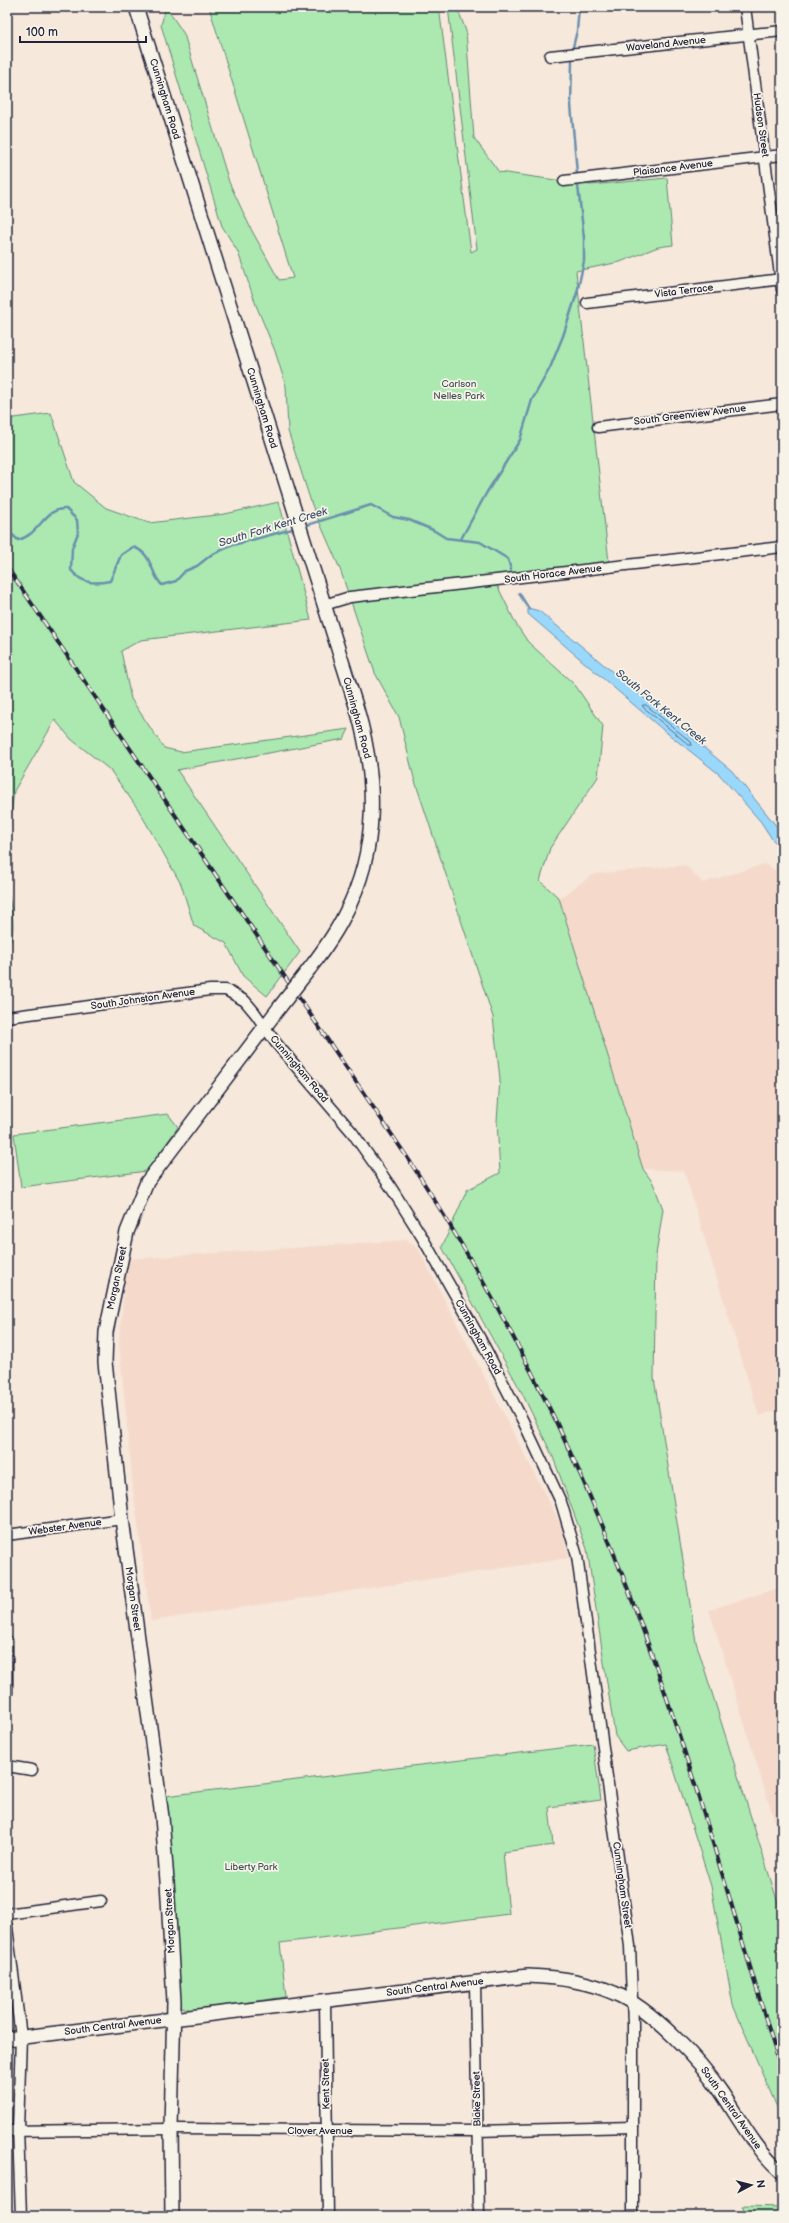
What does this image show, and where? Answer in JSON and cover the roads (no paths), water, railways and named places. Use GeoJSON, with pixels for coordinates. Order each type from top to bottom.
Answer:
{"type":"FeatureCollection","features":[{"type":"Feature","properties":{"kind":"main road","name":"Cunningham Road"},"geometry":{"type":"LineString","coordinates":[[136,7],[324,605],[365,739],[371,772],[372,809],[368,847],[353,898],[338,927],[310,968],[264,1026]]}},
{"type":"Feature","properties":{"kind":"main road","name":"Morgan Street"},"geometry":{"type":"LineString","coordinates":[[172,2216],[172,1957],[162,1817],[122,1519],[105,1362],[106,1332],[126,1232],[153,1172],[264,1026]]}},
{"type":"Feature","properties":{"kind":"main road","name":"South Central Avenue"},"geometry":{"type":"LineString","coordinates":[[7,2039],[475,1982],[528,1976],[554,1977],[591,1985],[615,1993],[670,2033],[696,2059],[717,2085],[763,2153],[782,2173]]}},
{"type":"Feature","properties":{"kind":"street","name":"Hudson Street"},"geometry":{"type":"LineString","coordinates":[[745,7],[766,157],[782,290]]}},
{"type":"Feature","properties":{"kind":"street","name":"Waveland Avenue"},"geometry":{"type":"LineString","coordinates":[[550,56],[749,36],[782,31]]}},
{"type":"Feature","properties":{"kind":"street","name":"Plaisance Avenue"},"geometry":{"type":"LineString","coordinates":[[564,181],[782,155]]}},
{"type":"Feature","properties":{"kind":"street","name":"Vista Terrace"},"geometry":{"type":"LineString","coordinates":[[587,303],[781,279]]}},
{"type":"Feature","properties":{"kind":"street","name":"South Greenview Avenue"},"geometry":{"type":"LineString","coordinates":[[598,427],[782,404]]}},
{"type":"Feature","properties":{"kind":"street","name":"South Horace Avenue"},"geometry":{"type":"LineString","coordinates":[[324,605],[350,597],[782,547]]}},
{"type":"Feature","properties":{"kind":"street","name":"South Johnston Avenue"},"geometry":{"type":"LineString","coordinates":[[7,1017],[210,990],[226,990],[245,1001],[264,1026]]}},
{"type":"Feature","properties":{"kind":"street","name":"Cunningham Road"},"geometry":{"type":"LineString","coordinates":[[264,1026],[352,1132],[422,1237],[482,1342],[523,1421],[561,1502],[577,1556]]}},
{"type":"Feature","properties":{"kind":"street","name":"Webster Avenue"},"geometry":{"type":"LineString","coordinates":[[7,1535],[122,1519]]}},
{"type":"Feature","properties":{"kind":"street","name":"Cunningham Street"},"geometry":{"type":"LineString","coordinates":[[577,1556],[630,1946],[632,2004],[633,2216]]}},
{"type":"Feature","properties":{"kind":"street"},"geometry":{"type":"LineString","coordinates":[[7,1641],[7,1693]]}},
{"type":"Feature","properties":{"kind":"street"},"geometry":{"type":"LineString","coordinates":[[7,1766],[32,1770]]}},
{"type":"Feature","properties":{"kind":"street"},"geometry":{"type":"LineString","coordinates":[[7,1914],[101,1901]]}},
{"type":"Feature","properties":{"kind":"street"},"geometry":{"type":"LineString","coordinates":[[7,1927],[21,2037],[18,2129],[21,2216]]}},
{"type":"Feature","properties":{"kind":"street","name":"Blake Street"},"geometry":{"type":"LineString","coordinates":[[475,1982],[479,2216]]}},
{"type":"Feature","properties":{"kind":"street","name":"Kent Street"},"geometry":{"type":"LineString","coordinates":[[324,2001],[328,2216]]}},
{"type":"Feature","properties":{"kind":"street","name":"Clover Avenue"},"geometry":{"type":"LineString","coordinates":[[7,2131],[18,2129],[171,2129],[477,2131],[633,2127]]}},
{"type":"Feature","properties":{"kind":"water"},"geometry":{"type":"Polygon","coordinates":[[[528,608],[539,611],[732,771],[782,833],[782,849],[772,839],[761,822],[719,774],[662,729],[528,614],[528,608]]]}},
{"type":"Feature","properties":{"kind":"waterway"},"geometry":{"type":"LineString","coordinates":[[573,47],[577,31],[579,7]]}},
{"type":"Feature","properties":{"kind":"waterway"},"geometry":{"type":"LineString","coordinates":[[572,61],[571,105],[577,173]]}},
{"type":"Feature","properties":{"kind":"waterway"},"geometry":{"type":"LineString","coordinates":[[461,539],[487,492],[520,440],[532,400],[550,368],[563,336],[577,293],[584,261],[584,238],[578,186]]}},
{"type":"Feature","properties":{"kind":"waterway","name":"South Fork Kent Creek"},"geometry":{"type":"LineString","coordinates":[[304,526],[371,505],[393,517],[409,520],[433,530],[446,538],[480,542],[508,559],[511,570]]}},
{"type":"Feature","properties":{"kind":"waterway","name":"South Fork Kent Creek"},"geometry":{"type":"LineString","coordinates":[[7,530],[18,540],[26,537],[52,513],[58,510],[66,509],[77,520],[78,533],[72,548],[71,570],[75,575],[79,578],[94,583],[110,581],[121,555],[133,547],[139,550],[148,559],[155,575],[162,585],[176,581],[185,571],[197,566],[211,555],[233,545],[296,528]]}},
{"type":"Feature","properties":{"kind":"waterway","name":"South Fork Kent Creek"},"geometry":{"type":"LineString","coordinates":[[519,593],[529,609]]}},
{"type":"Feature","properties":{"kind":"railway"},"geometry":{"type":"LineString","coordinates":[[7,567],[409,1160],[471,1260],[527,1364],[554,1417],[602,1524],[624,1579],[668,1700],[782,2072]]}},
{"type":"Feature","properties":{"kind":"park label","name":"Carlson Nelles Park"},"geometry":{"type":"Point","coordinates":[459,390]}},
{"type":"Feature","properties":{"kind":"park label","name":"Liberty Park"},"geometry":{"type":"Point","coordinates":[251,1867]}}]}
